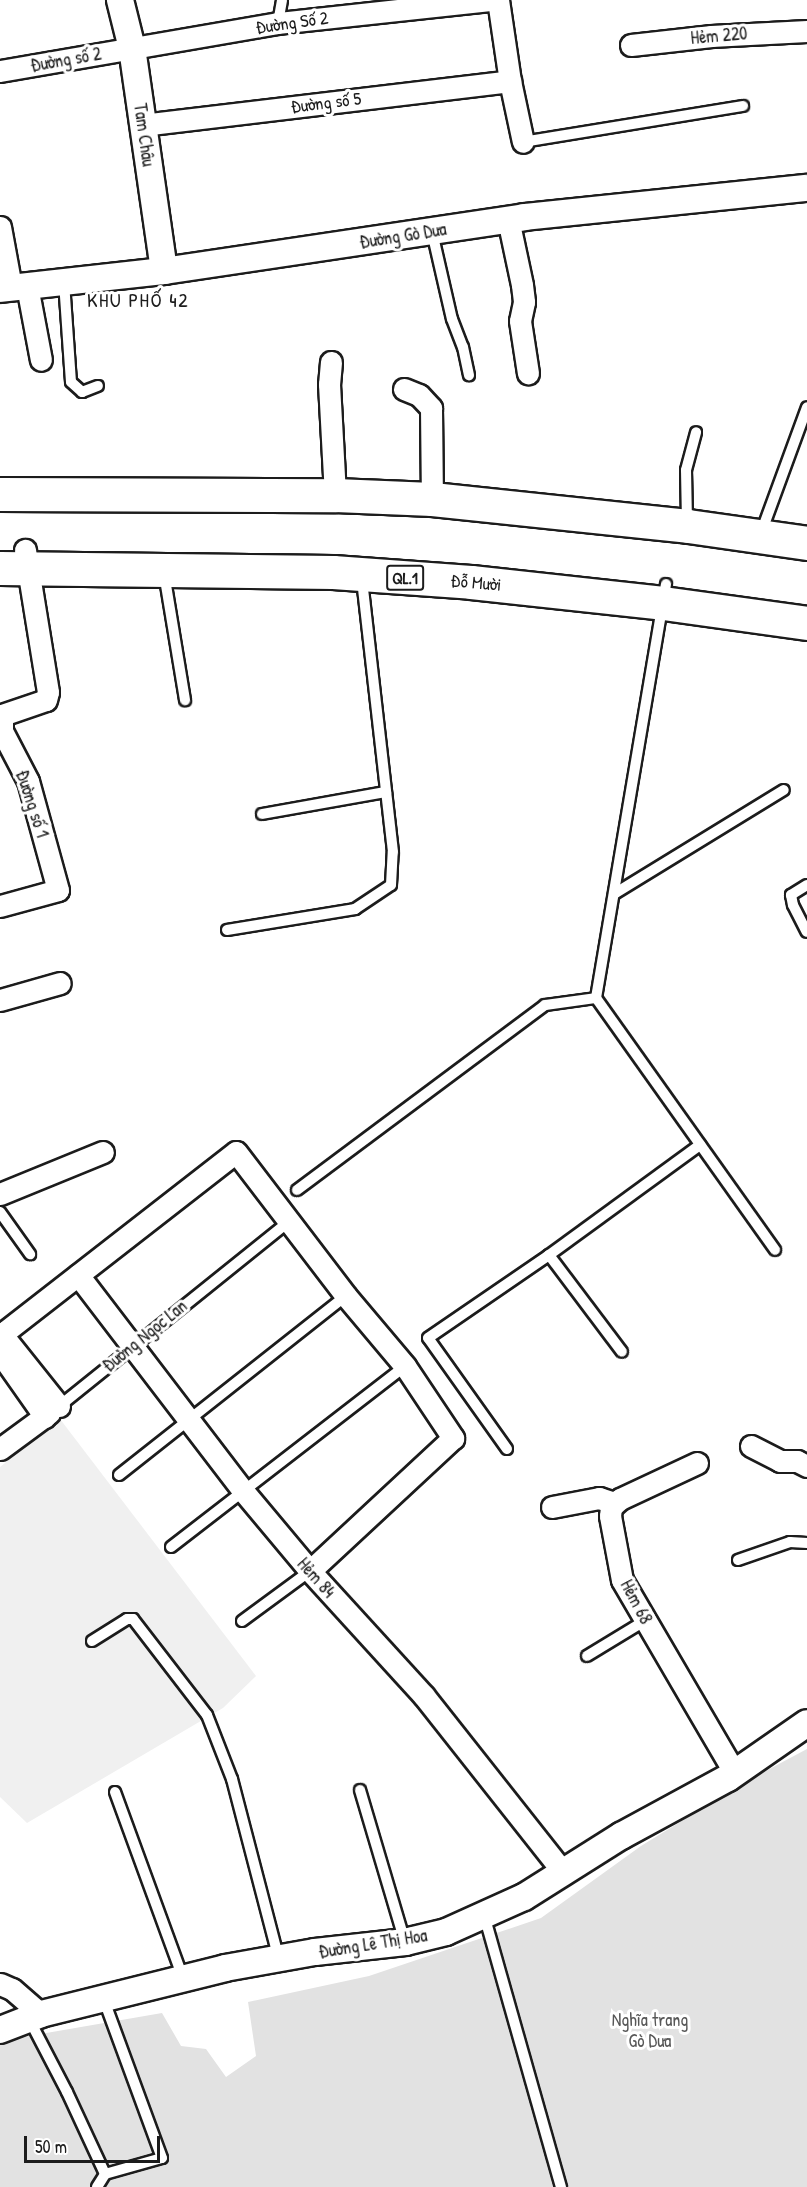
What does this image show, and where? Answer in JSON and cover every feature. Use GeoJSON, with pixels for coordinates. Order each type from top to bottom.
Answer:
{"type":"FeatureCollection","features":[{"type":"Feature","properties":{"kind":"highway"},"geometry":{"type":"LineString","coordinates":[[0,494],[334,495],[432,499],[688,525],[807,543]]}},
{"type":"Feature","properties":{"kind":"highway"},"geometry":{"type":"LineString","coordinates":[[0,516],[341,517],[429,520],[696,545],[807,561]]}},
{"type":"Feature","properties":{"kind":"highway","name":"Đỗ Mười"},"geometry":{"type":"LineString","coordinates":[[13,559],[186,546],[275,550],[532,569],[807,623]]}},
{"type":"Feature","properties":{"kind":"highway","name":"Đỗ Mười"},"geometry":{"type":"LineString","coordinates":[[13,559],[164,568],[333,572],[807,603]]}},
{"type":"Feature","properties":{"kind":"street","name":"Tam Châu"},"geometry":{"type":"LineString","coordinates":[[120,0],[132,48],[164,271]]}},
{"type":"Feature","properties":{"kind":"street","name":"Đường Số 2"},"geometry":{"type":"LineString","coordinates":[[132,48],[278,23],[426,3],[489,0]]}},
{"type":"Feature","properties":{"kind":"street"},"geometry":{"type":"LineString","coordinates":[[498,0],[510,81],[523,141]]}},
{"type":"Feature","properties":{"kind":"street","name":"Hẻm 220"},"geometry":{"type":"LineString","coordinates":[[631,45],[711,36],[807,31]]}},
{"type":"Feature","properties":{"kind":"street","name":"Đường số 2"},"geometry":{"type":"LineString","coordinates":[[0,71],[132,48]]}},
{"type":"Feature","properties":{"kind":"street","name":"Đường số 5"},"geometry":{"type":"LineString","coordinates":[[142,125],[510,81]]}},
{"type":"Feature","properties":{"kind":"street","name":"Đường Gò Dưa"},"geometry":{"type":"LineString","coordinates":[[13,287],[164,271],[508,219],[807,188]]}},
{"type":"Feature","properties":{"kind":"street"},"geometry":{"type":"LineString","coordinates":[[508,219],[522,285],[524,302],[520,321],[528,372]]}},
{"type":"Feature","properties":{"kind":"street"},"geometry":{"type":"LineString","coordinates":[[0,227],[13,287],[41,360]]}},
{"type":"Feature","properties":{"kind":"street"},"geometry":{"type":"LineString","coordinates":[[331,362],[329,384],[334,495]]}},
{"type":"Feature","properties":{"kind":"street"},"geometry":{"type":"LineString","coordinates":[[404,389],[419,395],[431,408],[432,499]]}},
{"type":"Feature","properties":{"kind":"street","name":"Đường số 1"},"geometry":{"type":"LineString","coordinates":[[0,906],[58,890],[28,781],[2,730],[2,715],[46,700],[48,692],[13,559]]}},
{"type":"Feature","properties":{"kind":"street"},"geometry":{"type":"LineString","coordinates":[[0,1000],[60,983]]}},
{"type":"Feature","properties":{"kind":"street"},"geometry":{"type":"LineString","coordinates":[[0,1194],[103,1152]]}},
{"type":"Feature","properties":{"kind":"street"},"geometry":{"type":"LineString","coordinates":[[51,1412],[4,1334],[236,1152],[346,1296],[405,1366],[453,1438],[310,1571]]}},
{"type":"Feature","properties":{"kind":"street","name":"Hẻm 84"},"geometry":{"type":"LineString","coordinates":[[78,1275],[244,1492],[310,1571],[424,1696],[564,1873]]}},
{"type":"Feature","properties":{"kind":"street"},"geometry":{"type":"LineString","coordinates":[[0,1353],[51,1412]]}},
{"type":"Feature","properties":{"kind":"street","name":"Đường Ngọc Lan"},"geometry":{"type":"LineString","coordinates":[[1,1447],[51,1412]]}},
{"type":"Feature","properties":{"kind":"street"},"geometry":{"type":"LineString","coordinates":[[751,1446],[780,1461],[797,1461],[807,1466]]}},
{"type":"Feature","properties":{"kind":"street"},"geometry":{"type":"LineString","coordinates":[[552,1507],[599,1498],[614,1503],[697,1463]]}},
{"type":"Feature","properties":{"kind":"street","name":"Hẻm 68"},"geometry":{"type":"LineString","coordinates":[[614,1503],[610,1516],[622,1580],[735,1773]]}},
{"type":"Feature","properties":{"kind":"street","name":"Đường Lê Thị Hoa"},"geometry":{"type":"LineString","coordinates":[[0,2030],[35,2016],[183,1978],[279,1961],[315,1952],[405,1942],[446,1932],[524,1897],[621,1836],[735,1773],[807,1723]]}},
{"type":"Feature","properties":{"kind":"street"},"geometry":{"type":"LineString","coordinates":[[0,1984],[12,1989],[35,2016]]}},
{"type":"Feature","properties":{"kind":"lane"},"geometry":{"type":"LineString","coordinates":[[278,23],[282,0]]}},
{"type":"Feature","properties":{"kind":"lane"},"geometry":{"type":"LineString","coordinates":[[523,141],[743,106]]}},
{"type":"Feature","properties":{"kind":"lane"},"geometry":{"type":"LineString","coordinates":[[432,231],[452,319],[464,347],[469,375]]}},
{"type":"Feature","properties":{"kind":"lane"},"geometry":{"type":"LineString","coordinates":[[64,281],[71,382],[82,392],[98,386]]}},
{"type":"Feature","properties":{"kind":"lane"},"geometry":{"type":"LineString","coordinates":[[760,536],[807,407]]}},
{"type":"Feature","properties":{"kind":"lane"},"geometry":{"type":"LineString","coordinates":[[688,525],[686,470],[696,432]]}},
{"type":"Feature","properties":{"kind":"lane"},"geometry":{"type":"LineString","coordinates":[[164,568],[185,700]]}},
{"type":"Feature","properties":{"kind":"lane"},"geometry":{"type":"LineString","coordinates":[[227,930],[355,909],[391,885],[393,852],[362,575]]}},
{"type":"Feature","properties":{"kind":"lane"},"geometry":{"type":"LineString","coordinates":[[665,594],[596,998],[775,1250]]}},
{"type":"Feature","properties":{"kind":"lane"},"geometry":{"type":"LineString","coordinates":[[614,894],[784,790]]}},
{"type":"Feature","properties":{"kind":"lane"},"geometry":{"type":"LineString","coordinates":[[262,814],[386,792]]}},
{"type":"Feature","properties":{"kind":"lane"},"geometry":{"type":"LineString","coordinates":[[807,885],[791,895],[793,905],[807,932]]}},
{"type":"Feature","properties":{"kind":"lane"},"geometry":{"type":"LineString","coordinates":[[297,1190],[545,1005],[596,998]]}},
{"type":"Feature","properties":{"kind":"lane"},"geometry":{"type":"LineString","coordinates":[[507,1449],[428,1338],[549,1255],[700,1145]]}},
{"type":"Feature","properties":{"kind":"lane"},"geometry":{"type":"LineString","coordinates":[[0,1212],[30,1254]]}},
{"type":"Feature","properties":{"kind":"lane","name":"Đường Ngọc Lan"},"geometry":{"type":"LineString","coordinates":[[51,1412],[288,1222]]}},
{"type":"Feature","properties":{"kind":"lane"},"geometry":{"type":"LineString","coordinates":[[549,1255],[622,1352]]}},
{"type":"Feature","properties":{"kind":"lane"},"geometry":{"type":"LineString","coordinates":[[119,1475],[346,1296]]}},
{"type":"Feature","properties":{"kind":"lane"},"geometry":{"type":"LineString","coordinates":[[171,1547],[405,1366]]}},
{"type":"Feature","properties":{"kind":"lane"},"geometry":{"type":"LineString","coordinates":[[738,1560],[790,1542],[807,1543]]}},
{"type":"Feature","properties":{"kind":"lane"},"geometry":{"type":"LineString","coordinates":[[242,1621],[310,1571]]}},
{"type":"Feature","properties":{"kind":"lane"},"geometry":{"type":"LineString","coordinates":[[92,1641],[127,1619],[133,1619],[207,1715],[232,1779],[279,1961]]}},
{"type":"Feature","properties":{"kind":"lane"},"geometry":{"type":"LineString","coordinates":[[587,1656],[646,1620]]}},
{"type":"Feature","properties":{"kind":"lane"},"geometry":{"type":"LineString","coordinates":[[360,1790],[405,1942]]}},
{"type":"Feature","properties":{"kind":"lane"},"geometry":{"type":"LineString","coordinates":[[115,1792],[183,1978]]}},
{"type":"Feature","properties":{"kind":"lane"},"geometry":{"type":"LineString","coordinates":[[484,1915],[561,2187]]}},
{"type":"Feature","properties":{"kind":"lane"},"geometry":{"type":"LineString","coordinates":[[97,2187],[105,2174],[162,2158],[103,1997]]}},
{"type":"Feature","properties":{"kind":"lane"},"geometry":{"type":"LineString","coordinates":[[35,2016],[105,2174]]}},
{"type":"Feature","properties":{"kind":"shaded area"},"geometry":{"type":"Polygon","coordinates":[[[60,1419],[256,1676],[223,1708],[27,1823],[0,1797],[0,1467],[60,1419]]]}},
{"type":"Feature","properties":{"kind":"green space","name":"Nghĩa trang Gò Dưa"},"geometry":{"type":"Polygon","coordinates":[[[807,1749],[807,2187],[0,2187],[0,2041],[162,2013],[181,2046],[206,2049],[226,2077],[256,2056],[248,2002],[369,1976],[541,1918],[641,1846],[747,1781],[807,1749]]]}},
{"type":"Feature","properties":{"kind":"district","name":"KHU PHỐ 42"},"geometry":{"type":"Point","coordinates":[138,299]}}]}
